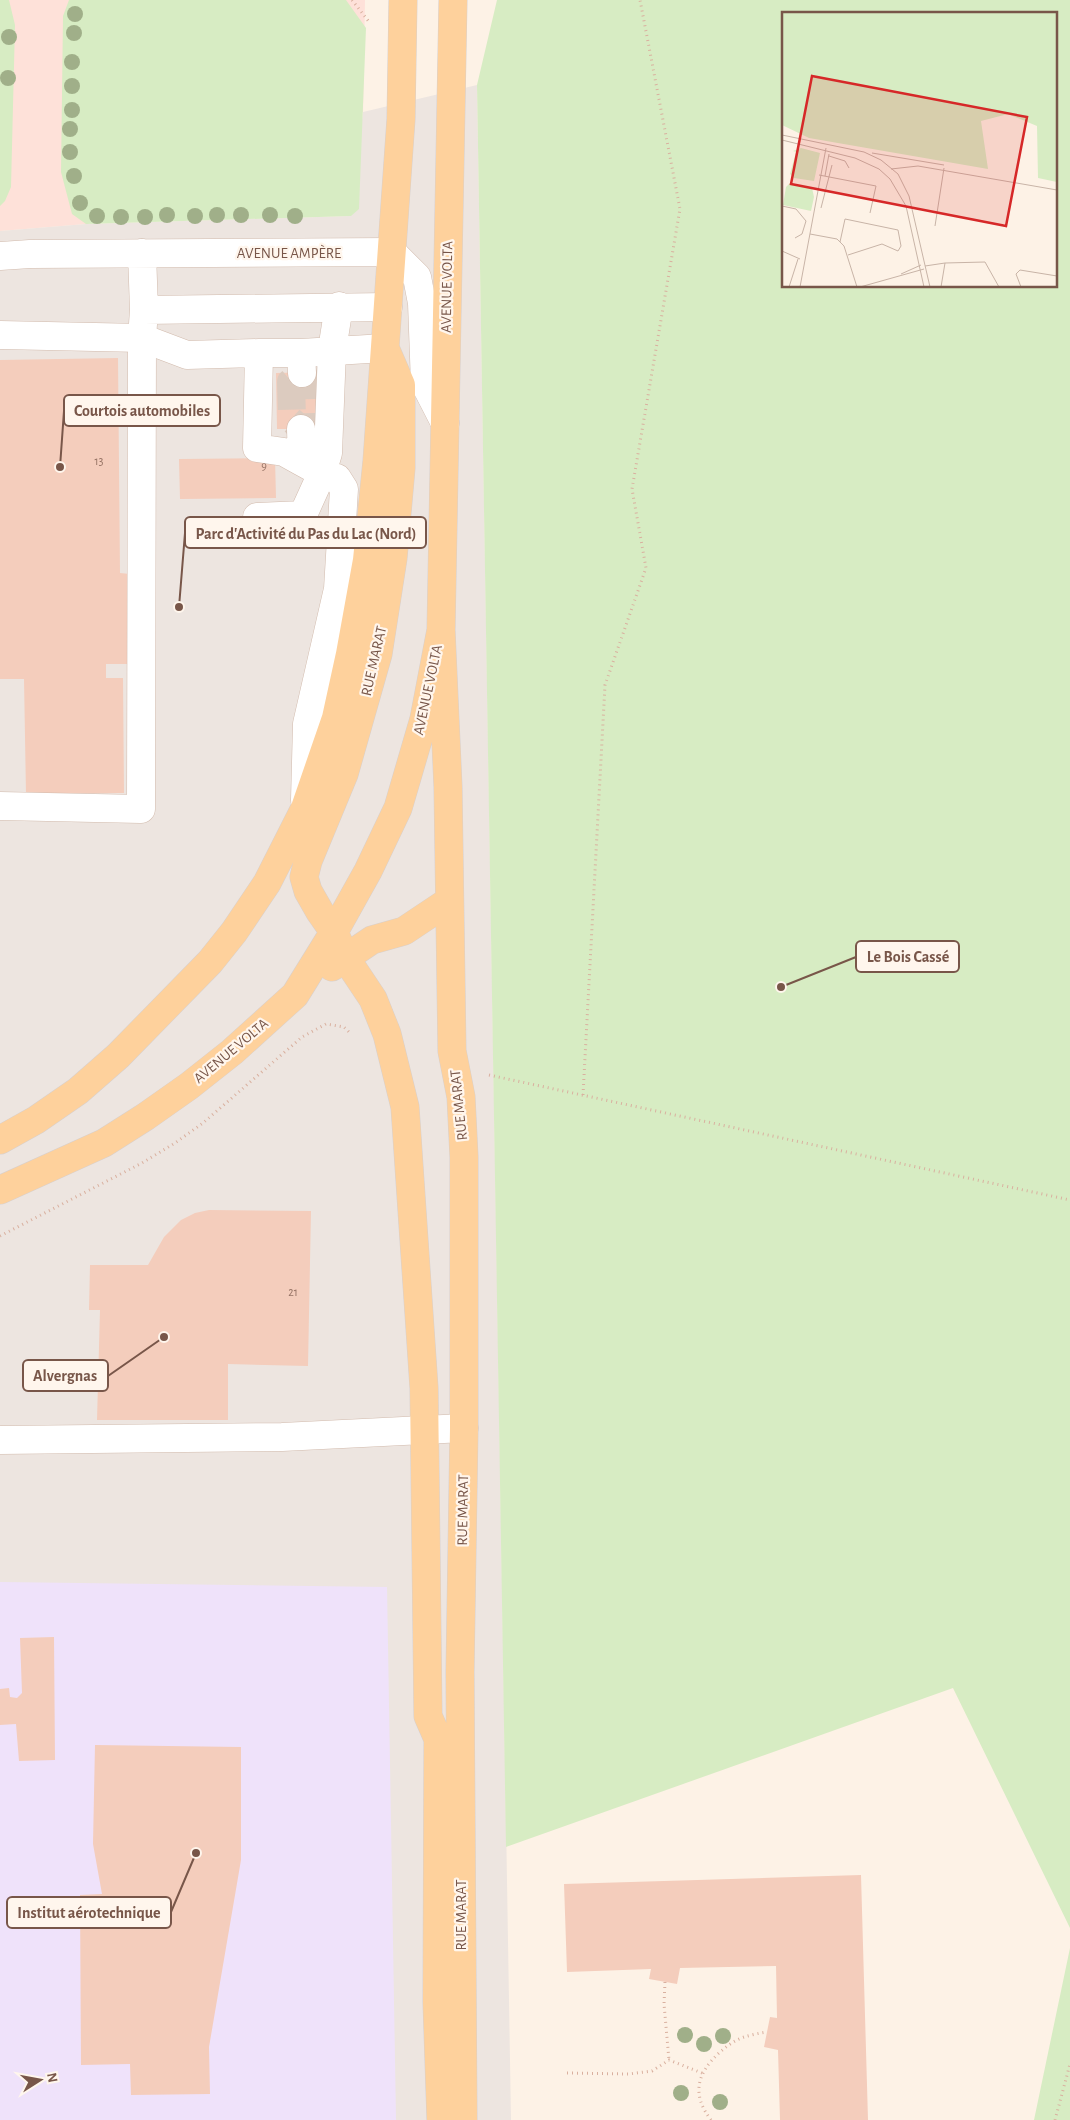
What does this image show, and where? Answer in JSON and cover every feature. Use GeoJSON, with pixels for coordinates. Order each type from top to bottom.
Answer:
{"type":"FeatureCollection","features":[{"type":"Feature","properties":{"kind":"main road"},"geometry":{"type":"LineString","coordinates":[[0,1140],[36,1120],[78,1091],[118,1056],[210,962],[234,932],[267,883],[305,808],[336,718],[364,579],[377,461],[401,119],[402,0]]}},
{"type":"Feature","properties":{"kind":"main road","name":"AVENUE VOLTA"},"geometry":{"type":"LineString","coordinates":[[0,1190],[104,1143],[145,1117],[210,1069],[295,995],[334,932],[368,871],[398,808],[424,719],[441,630],[453,0]]}},
{"type":"Feature","properties":{"kind":"main road","name":"RUE MARAT"},"geometry":{"type":"LineString","coordinates":[[385,348],[401,385],[401,468],[393,558],[378,654],[344,774],[308,861],[304,877],[308,891],[334,932],[345,957],[373,999],[387,1034],[405,1107],[424,1388],[428,1716],[438,1740],[437,2002],[441,2120]]}},
{"type":"Feature","properties":{"kind":"main road","name":"RUE MARAT"},"geometry":{"type":"LineString","coordinates":[[441,630],[448,787],[452,1051],[461,1096],[464,1157],[464,1428],[460,1672],[463,2120]]}},
{"type":"Feature","properties":{"kind":"main road"},"geometry":{"type":"LineString","coordinates":[[295,995],[345,957],[372,940],[404,931],[449,901]]}},
{"type":"Feature","properties":{"kind":"street","name":"AVENUE AMPÈRE"},"geometry":{"type":"LineString","coordinates":[[0,256],[30,254],[392,252]]}},
{"type":"Feature","properties":{"kind":"street"},"geometry":{"type":"LineString","coordinates":[[392,252],[416,277],[422,303],[424,384],[445,423]]}},
{"type":"Feature","properties":{"kind":"street"},"geometry":{"type":"LineString","coordinates":[[0,806],[141,809],[142,338],[144,310],[142,253]]}},
{"type":"Feature","properties":{"kind":"street"},"geometry":{"type":"LineString","coordinates":[[144,310],[339,306],[388,307]]}},
{"type":"Feature","properties":{"kind":"street"},"geometry":{"type":"LineString","coordinates":[[312,468],[328,453],[332,350],[339,306]]}},
{"type":"Feature","properties":{"kind":"street"},"geometry":{"type":"LineString","coordinates":[[0,335],[142,338],[187,355],[259,353],[302,363],[332,350],[385,348]]}},
{"type":"Feature","properties":{"kind":"street"},"geometry":{"type":"LineString","coordinates":[[259,353],[257,448],[284,452],[312,468],[337,478],[344,489],[338,589],[307,724],[305,808]]}},
{"type":"Feature","properties":{"kind":"street"},"geometry":{"type":"LineString","coordinates":[[257,517],[303,515],[312,468],[301,429]]}},
{"type":"Feature","properties":{"kind":"street"},"geometry":{"type":"LineString","coordinates":[[0,1440],[361,1435],[425,1429],[464,1428]]}},
{"type":"Feature","properties":{"kind":"path"},"geometry":{"type":"LineString","coordinates":[[352,0],[373,28]]}},
{"type":"Feature","properties":{"kind":"path"},"geometry":{"type":"LineString","coordinates":[[583,1095],[605,685],[646,568],[632,489],[680,209],[640,0]]}},
{"type":"Feature","properties":{"kind":"path"},"geometry":{"type":"LineString","coordinates":[[0,1236],[142,1163],[175,1143],[203,1123],[302,1037],[315,1029],[326,1024],[344,1027],[355,1038]]}},
{"type":"Feature","properties":{"kind":"path"},"geometry":{"type":"LineString","coordinates":[[452,1051],[486,1074],[1070,1200]]}},
{"type":"Feature","properties":{"kind":"path"},"geometry":{"type":"LineString","coordinates":[[665,1982],[664,2004],[669,2060]]}},
{"type":"Feature","properties":{"kind":"path"},"geometry":{"type":"LineString","coordinates":[[711,2120],[705,2112],[699,2095],[702,2073],[709,2062],[742,2038],[767,2032]]}},
{"type":"Feature","properties":{"kind":"path"},"geometry":{"type":"LineString","coordinates":[[669,2060],[702,2073]]}},
{"type":"Feature","properties":{"kind":"path"},"geometry":{"type":"LineString","coordinates":[[567,2073],[629,2074],[652,2071],[669,2060]]}},
{"type":"Feature","properties":{"kind":"path"},"geometry":{"type":"LineString","coordinates":[[1055,2120],[1070,2064]]}},
{"type":"Feature","properties":{"kind":"shaded area"},"geometry":{"type":"Polygon","coordinates":[[[0,0],[365,0],[363,112],[86,224],[0,231],[0,0]]]}},
{"type":"Feature","properties":{"kind":"shaded area"},"geometry":{"type":"Polygon","coordinates":[[[477,85],[511,2120],[0,2120],[0,231],[86,224],[351,216],[363,112],[477,85]]]}},
{"type":"Feature","properties":{"kind":"shaded area"},"geometry":{"type":"Polygon","coordinates":[[[0,1582],[387,1587],[396,2120],[0,2120],[0,1582]]]}},
{"type":"Feature","properties":{"kind":"green space"},"geometry":{"type":"Polygon","coordinates":[[[0,0],[9,0],[15,25],[11,187],[5,201],[0,206],[0,0]]]}},
{"type":"Feature","properties":{"kind":"green space"},"geometry":{"type":"Polygon","coordinates":[[[69,0],[346,0],[366,28],[359,209],[351,216],[86,224],[72,214],[61,172],[63,16],[69,0]]]}},
{"type":"Feature","properties":{"kind":"green space"},"geometry":{"type":"Polygon","coordinates":[[[497,0],[1070,0],[1070,1928],[953,1688],[506,1847],[477,85],[497,0]]]}},
{"type":"Feature","properties":{"kind":"green space"},"geometry":{"type":"Polygon","coordinates":[[[1070,1948],[1070,2120],[1034,2120],[1070,1948]]]}},
{"type":"Feature","properties":{"kind":"building"},"geometry":{"type":"Polygon","coordinates":[[[118,358],[120,573],[130,574],[131,664],[106,664],[106,678],[123,678],[124,793],[26,794],[24,679],[0,679],[0,360],[118,358]]]}},
{"type":"Feature","properties":{"kind":"building"},"geometry":{"type":"Polygon","coordinates":[[[317,372],[319,429],[277,429],[276,373],[317,372]]]}},
{"type":"Feature","properties":{"kind":"building"},"geometry":{"type":"Polygon","coordinates":[[[275,458],[276,498],[180,499],[179,459],[275,458]]]}},
{"type":"Feature","properties":{"kind":"building"},"geometry":{"type":"Polygon","coordinates":[[[209,1210],[311,1211],[308,1366],[228,1364],[228,1420],[97,1420],[100,1310],[89,1310],[90,1265],[148,1265],[164,1237],[181,1220],[195,1213],[209,1210]]]}},
{"type":"Feature","properties":{"kind":"building"},"geometry":{"type":"Polygon","coordinates":[[[54,1637],[55,1760],[19,1761],[16,1724],[0,1725],[0,1689],[9,1688],[10,1697],[17,1698],[22,1693],[20,1638],[54,1637]]]}},
{"type":"Feature","properties":{"kind":"building"},"geometry":{"type":"Polygon","coordinates":[[[95,1745],[241,1747],[241,1860],[209,2047],[210,2094],[131,2095],[130,2064],[81,2065],[80,1895],[102,1894],[93,1844],[95,1745]]]}},
{"type":"Feature","properties":{"kind":"building"},"geometry":{"type":"Polygon","coordinates":[[[861,1875],[868,2120],[780,2120],[778,2050],[764,2047],[770,2017],[777,2018],[776,1966],[680,1968],[677,1984],[649,1979],[651,1969],[567,1972],[564,1884],[861,1875]]]}},
{"type":"Feature","properties":{"kind":"tunnel"},"geometry":{"type":"LineString","coordinates":[[302,373],[309,385],[310,419],[301,429],[292,418],[291,382],[302,373]]}},
{"type":"Feature","properties":{"kind":"place","name":"Courtois automobiles"},"geometry":{"type":"Point","coordinates":[60,467]}},
{"type":"Feature","properties":{"kind":"place","name":"Parc d'Activité du Pas du Lac (Nord)"},"geometry":{"type":"Point","coordinates":[179,607]}},
{"type":"Feature","properties":{"kind":"place","name":"Le Bois Cassé"},"geometry":{"type":"Point","coordinates":[781,987]}},
{"type":"Feature","properties":{"kind":"place","name":"Alvergnas"},"geometry":{"type":"Point","coordinates":[164,1337]}},
{"type":"Feature","properties":{"kind":"place","name":"Institut aérotechnique"},"geometry":{"type":"Point","coordinates":[196,1853]}}]}
